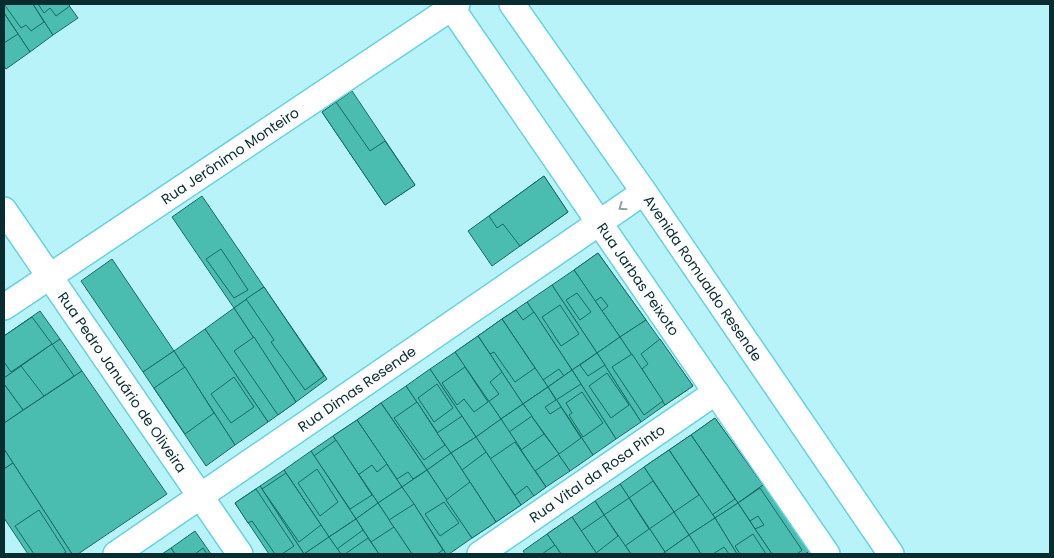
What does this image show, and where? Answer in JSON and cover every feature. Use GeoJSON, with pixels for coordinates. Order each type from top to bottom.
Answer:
{"type":"FeatureCollection","features":[{"type":"Feature","properties":{"kind":"street","name":"Avenida Romualdo Resende"},"geometry":{"type":"LineString","coordinates":[[512,4],[644,192],[891,554]]}},
{"type":"Feature","properties":{"kind":"street","name":"Rua Jarbas Peixoto"},"geometry":{"type":"LineString","coordinates":[[452,5],[827,554]]}},
{"type":"Feature","properties":{"kind":"street","name":"Rua Jerônimo Monteiro"},"geometry":{"type":"LineString","coordinates":[[4,307],[452,5]]}},
{"type":"Feature","properties":{"kind":"street","name":"Rua Dimas Resende"},"geometry":{"type":"LineString","coordinates":[[116,554],[644,192]]}},
{"type":"Feature","properties":{"kind":"street","name":"Rua Pedro Januário de Oliveira"},"geometry":{"type":"LineString","coordinates":[[4,210],[240,554]]}},
{"type":"Feature","properties":{"kind":"street","name":"Rua Vital da Rosa Pinto"},"geometry":{"type":"LineString","coordinates":[[480,554],[716,392]]}},
{"type":"Feature","properties":{"kind":"building"},"geometry":{"type":"Polygon","coordinates":[[[4,4],[33,4],[53,35],[30,52],[4,13],[4,4]]]}},
{"type":"Feature","properties":{"kind":"building"},"geometry":{"type":"Polygon","coordinates":[[[4,4],[33,4],[44,22],[31,31],[26,25],[21,28],[4,4]]]}},
{"type":"Feature","properties":{"kind":"building"},"geometry":{"type":"Polygon","coordinates":[[[33,4],[68,4],[78,18],[53,35],[33,4]]]}},
{"type":"Feature","properties":{"kind":"building"},"geometry":{"type":"Polygon","coordinates":[[[38,4],[68,4],[70,6],[56,16],[50,8],[44,13],[38,4]]]}},
{"type":"Feature","properties":{"kind":"building"},"geometry":{"type":"Polygon","coordinates":[[[4,13],[30,52],[6,69],[4,66],[4,13]]]}},
{"type":"Feature","properties":{"kind":"building"},"geometry":{"type":"Polygon","coordinates":[[[4,13],[18,34],[4,43],[4,13]]]}},
{"type":"Feature","properties":{"kind":"building"},"geometry":{"type":"Polygon","coordinates":[[[352,91],[415,185],[385,205],[322,112],[352,91]]]}},
{"type":"Feature","properties":{"kind":"building"},"geometry":{"type":"Polygon","coordinates":[[[336,102],[370,151],[385,141],[415,185],[385,205],[322,112],[336,102]]]}},
{"type":"Feature","properties":{"kind":"building"},"geometry":{"type":"Polygon","coordinates":[[[544,176],[568,212],[492,266],[468,231],[544,176]]]}},
{"type":"Feature","properties":{"kind":"building"},"geometry":{"type":"Polygon","coordinates":[[[544,176],[568,212],[520,246],[503,224],[497,228],[489,216],[544,176]]]}},
{"type":"Feature","properties":{"kind":"building"},"geometry":{"type":"Polygon","coordinates":[[[202,196],[264,287],[234,308],[172,217],[202,196]]]}},
{"type":"Feature","properties":{"kind":"building"},"geometry":{"type":"Polygon","coordinates":[[[221,249],[248,290],[234,298],[206,259],[221,249]]]}},
{"type":"Feature","properties":{"kind":"building"},"geometry":{"type":"Polygon","coordinates":[[[598,253],[646,320],[620,337],[574,270],[598,253]]]}},
{"type":"Feature","properties":{"kind":"building"},"geometry":{"type":"Polygon","coordinates":[[[598,253],[646,320],[620,337],[602,311],[608,306],[601,297],[595,301],[574,270],[598,253]]]}},
{"type":"Feature","properties":{"kind":"building"},"geometry":{"type":"Polygon","coordinates":[[[112,259],[174,351],[143,372],[81,281],[112,259]]]}},
{"type":"Feature","properties":{"kind":"building"},"geometry":{"type":"Polygon","coordinates":[[[574,270],[620,337],[597,353],[552,285],[574,270]]]}},
{"type":"Feature","properties":{"kind":"building"},"geometry":{"type":"Polygon","coordinates":[[[552,285],[597,353],[572,370],[527,302],[552,285]]]}},
{"type":"Feature","properties":{"kind":"building"},"geometry":{"type":"Polygon","coordinates":[[[264,287],[327,379],[296,402],[234,308],[264,287]]]}},
{"type":"Feature","properties":{"kind":"building"},"geometry":{"type":"Polygon","coordinates":[[[264,287],[324,376],[305,390],[271,342],[274,340],[246,299],[264,287]]]}},
{"type":"Feature","properties":{"kind":"building"},"geometry":{"type":"Polygon","coordinates":[[[577,293],[591,312],[580,320],[566,300],[577,293]]]}},
{"type":"Feature","properties":{"kind":"building"},"geometry":{"type":"Polygon","coordinates":[[[527,302],[572,370],[548,387],[502,319],[527,302]]]}},
{"type":"Feature","properties":{"kind":"building"},"geometry":{"type":"Polygon","coordinates":[[[560,305],[579,334],[561,346],[542,317],[560,305]]]}},
{"type":"Feature","properties":{"kind":"building"},"geometry":{"type":"Polygon","coordinates":[[[234,308],[296,402],[268,422],[205,329],[234,308]]]}},
{"type":"Feature","properties":{"kind":"building"},"geometry":{"type":"Polygon","coordinates":[[[516,310],[523,320],[534,312],[572,370],[564,376],[559,369],[543,380],[502,319],[516,310]]]}},
{"type":"Feature","properties":{"kind":"building"},"geometry":{"type":"Polygon","coordinates":[[[40,311],[60,339],[4,378],[4,336],[40,311]]]}},
{"type":"Feature","properties":{"kind":"building"},"geometry":{"type":"Polygon","coordinates":[[[32,317],[52,344],[11,372],[4,362],[4,336],[32,317]]]}},
{"type":"Feature","properties":{"kind":"building"},"geometry":{"type":"Polygon","coordinates":[[[502,319],[548,387],[523,404],[478,336],[502,319]]]}},
{"type":"Feature","properties":{"kind":"building"},"geometry":{"type":"Polygon","coordinates":[[[502,319],[535,368],[515,382],[494,352],[490,354],[478,336],[502,319]]]}},
{"type":"Feature","properties":{"kind":"building"},"geometry":{"type":"Polygon","coordinates":[[[646,320],[693,386],[665,405],[620,337],[646,320]]]}},
{"type":"Feature","properties":{"kind":"building"},"geometry":{"type":"Polygon","coordinates":[[[205,329],[268,422],[235,445],[174,351],[205,329]]]}},
{"type":"Feature","properties":{"kind":"building"},"geometry":{"type":"Polygon","coordinates":[[[478,336],[523,404],[501,419],[455,352],[478,336]]]}},
{"type":"Feature","properties":{"kind":"building"},"geometry":{"type":"Polygon","coordinates":[[[478,336],[502,372],[490,382],[499,394],[488,402],[455,352],[478,336]]]}},
{"type":"Feature","properties":{"kind":"building"},"geometry":{"type":"Polygon","coordinates":[[[254,337],[296,402],[278,415],[234,351],[254,337]]]}},
{"type":"Feature","properties":{"kind":"building"},"geometry":{"type":"Polygon","coordinates":[[[620,337],[665,405],[641,422],[597,353],[620,337]]]}},
{"type":"Feature","properties":{"kind":"building"},"geometry":{"type":"Polygon","coordinates":[[[60,339],[82,371],[23,410],[4,384],[4,378],[60,339]]]}},
{"type":"Feature","properties":{"kind":"building"},"geometry":{"type":"Polygon","coordinates":[[[660,339],[693,386],[665,405],[642,369],[648,364],[641,354],[660,339]]]}},
{"type":"Feature","properties":{"kind":"building"},"geometry":{"type":"Polygon","coordinates":[[[52,344],[74,376],[44,396],[21,366],[52,344]]]}},
{"type":"Feature","properties":{"kind":"building"},"geometry":{"type":"Polygon","coordinates":[[[174,351],[235,445],[206,466],[143,372],[174,351]]]}},
{"type":"Feature","properties":{"kind":"building"},"geometry":{"type":"Polygon","coordinates":[[[455,352],[501,419],[476,437],[430,369],[455,352]]]}},
{"type":"Feature","properties":{"kind":"building"},"geometry":{"type":"Polygon","coordinates":[[[597,353],[641,422],[616,439],[572,370],[597,353]]]}},
{"type":"Feature","properties":{"kind":"building"},"geometry":{"type":"Polygon","coordinates":[[[597,353],[605,365],[588,376],[580,365],[597,353]]]}},
{"type":"Feature","properties":{"kind":"building"},"geometry":{"type":"Polygon","coordinates":[[[632,354],[663,401],[644,415],[612,367],[632,354]]]}},
{"type":"Feature","properties":{"kind":"building"},"geometry":{"type":"Polygon","coordinates":[[[185,367],[214,413],[185,434],[154,388],[185,367]]]}},
{"type":"Feature","properties":{"kind":"building"},"geometry":{"type":"Polygon","coordinates":[[[465,367],[488,402],[474,412],[464,399],[457,405],[442,383],[465,367]]]}},
{"type":"Feature","properties":{"kind":"building"},"geometry":{"type":"Polygon","coordinates":[[[430,369],[476,437],[451,453],[406,386],[430,369]]]}},
{"type":"Feature","properties":{"kind":"building"},"geometry":{"type":"Polygon","coordinates":[[[572,370],[616,439],[593,455],[548,387],[572,370]]]}},
{"type":"Feature","properties":{"kind":"building"},"geometry":{"type":"Polygon","coordinates":[[[572,370],[581,384],[556,400],[548,387],[572,370]]]}},
{"type":"Feature","properties":{"kind":"building"},"geometry":{"type":"Polygon","coordinates":[[[82,371],[167,494],[78,554],[72,554],[4,449],[4,423],[82,371]]]}},
{"type":"Feature","properties":{"kind":"building"},"geometry":{"type":"Polygon","coordinates":[[[607,373],[629,405],[611,418],[589,386],[607,373]]]}},
{"type":"Feature","properties":{"kind":"building"},"geometry":{"type":"Polygon","coordinates":[[[234,377],[254,407],[231,423],[211,394],[234,377]]]}},
{"type":"Feature","properties":{"kind":"building"},"geometry":{"type":"Polygon","coordinates":[[[4,384],[23,410],[4,423],[4,384]]]}},
{"type":"Feature","properties":{"kind":"building"},"geometry":{"type":"Polygon","coordinates":[[[437,384],[453,408],[434,422],[418,398],[437,384]]]}},
{"type":"Feature","properties":{"kind":"building"},"geometry":{"type":"Polygon","coordinates":[[[406,386],[451,453],[427,470],[381,403],[406,386]]]}},
{"type":"Feature","properties":{"kind":"building"},"geometry":{"type":"Polygon","coordinates":[[[548,387],[593,455],[570,471],[523,404],[548,387]]]}},
{"type":"Feature","properties":{"kind":"building"},"geometry":{"type":"Polygon","coordinates":[[[548,387],[556,400],[545,407],[550,414],[561,407],[581,438],[559,454],[523,404],[548,387]]]}},
{"type":"Feature","properties":{"kind":"building"},"geometry":{"type":"Polygon","coordinates":[[[582,392],[603,423],[583,437],[569,415],[572,413],[566,403],[582,392]]]}},
{"type":"Feature","properties":{"kind":"building"},"geometry":{"type":"Polygon","coordinates":[[[417,402],[445,445],[424,460],[394,418],[417,402]]]}},
{"type":"Feature","properties":{"kind":"building"},"geometry":{"type":"Polygon","coordinates":[[[381,403],[427,470],[402,487],[357,420],[381,403]]]}},
{"type":"Feature","properties":{"kind":"building"},"geometry":{"type":"Polygon","coordinates":[[[381,403],[427,470],[413,479],[408,472],[397,479],[357,420],[381,403]]]}},
{"type":"Feature","properties":{"kind":"building"},"geometry":{"type":"Polygon","coordinates":[[[523,404],[570,471],[546,487],[501,419],[523,404]]]}},
{"type":"Feature","properties":{"kind":"building"},"geometry":{"type":"Polygon","coordinates":[[[523,404],[532,416],[509,432],[501,419],[523,404]]]}},
{"type":"Feature","properties":{"kind":"building"},"geometry":{"type":"Polygon","coordinates":[[[462,416],[476,437],[451,453],[437,433],[462,416]]]}},
{"type":"Feature","properties":{"kind":"building"},"geometry":{"type":"Polygon","coordinates":[[[715,418],[763,485],[738,503],[691,435],[715,418]]]}},
{"type":"Feature","properties":{"kind":"building"},"geometry":{"type":"Polygon","coordinates":[[[715,418],[763,485],[738,503],[691,435],[715,418]]]}},
{"type":"Feature","properties":{"kind":"building"},"geometry":{"type":"Polygon","coordinates":[[[501,419],[546,487],[521,505],[476,437],[501,419]]]}},
{"type":"Feature","properties":{"kind":"building"},"geometry":{"type":"Polygon","coordinates":[[[357,420],[402,487],[378,503],[333,436],[357,420]]]}},
{"type":"Feature","properties":{"kind":"building"},"geometry":{"type":"Polygon","coordinates":[[[357,420],[387,464],[377,472],[372,465],[358,475],[333,436],[357,420]]]}},
{"type":"Feature","properties":{"kind":"building"},"geometry":{"type":"Polygon","coordinates":[[[544,434],[559,454],[535,471],[521,450],[544,434]]]}},
{"type":"Feature","properties":{"kind":"building"},"geometry":{"type":"Polygon","coordinates":[[[691,435],[738,503],[715,518],[669,450],[691,435]]]}},
{"type":"Feature","properties":{"kind":"building"},"geometry":{"type":"Polygon","coordinates":[[[691,435],[735,499],[712,515],[669,450],[691,435]]]}},
{"type":"Feature","properties":{"kind":"building"},"geometry":{"type":"Polygon","coordinates":[[[333,436],[378,503],[356,519],[311,451],[333,436]]]}},
{"type":"Feature","properties":{"kind":"building"},"geometry":{"type":"Polygon","coordinates":[[[476,437],[521,505],[496,522],[451,453],[476,437]]]}},
{"type":"Feature","properties":{"kind":"building"},"geometry":{"type":"Polygon","coordinates":[[[336,440],[372,495],[350,509],[314,456],[336,440]]]}},
{"type":"Feature","properties":{"kind":"building"},"geometry":{"type":"Polygon","coordinates":[[[515,442],[546,487],[534,496],[527,486],[515,495],[490,459],[515,442]]]}},
{"type":"Feature","properties":{"kind":"building"},"geometry":{"type":"Polygon","coordinates":[[[4,449],[13,463],[4,469],[4,449]]]}},
{"type":"Feature","properties":{"kind":"building"},"geometry":{"type":"Polygon","coordinates":[[[669,450],[715,518],[689,535],[644,467],[669,450]]]}},
{"type":"Feature","properties":{"kind":"building"},"geometry":{"type":"Polygon","coordinates":[[[669,450],[699,495],[674,512],[644,467],[669,450]]]}},
{"type":"Feature","properties":{"kind":"building"},"geometry":{"type":"Polygon","coordinates":[[[311,451],[356,519],[329,537],[284,470],[311,451]]]}},
{"type":"Feature","properties":{"kind":"building"},"geometry":{"type":"Polygon","coordinates":[[[486,452],[521,505],[496,522],[462,470],[486,452]]]}},
{"type":"Feature","properties":{"kind":"building"},"geometry":{"type":"Polygon","coordinates":[[[451,453],[496,522],[472,538],[427,470],[451,453]]]}},
{"type":"Feature","properties":{"kind":"building"},"geometry":{"type":"Polygon","coordinates":[[[13,463],[72,554],[28,554],[4,518],[4,469],[13,463]]]}},
{"type":"Feature","properties":{"kind":"building"},"geometry":{"type":"Polygon","coordinates":[[[644,467],[689,535],[665,552],[620,484],[644,467]]]}},
{"type":"Feature","properties":{"kind":"building"},"geometry":{"type":"Polygon","coordinates":[[[317,469],[338,502],[320,516],[298,483],[317,469]]]}},
{"type":"Feature","properties":{"kind":"building"},"geometry":{"type":"Polygon","coordinates":[[[284,470],[329,537],[304,554],[260,486],[284,470]]]}},
{"type":"Feature","properties":{"kind":"building"},"geometry":{"type":"Polygon","coordinates":[[[427,470],[472,538],[449,554],[446,554],[402,487],[427,470]]]}},
{"type":"Feature","properties":{"kind":"building"},"geometry":{"type":"Polygon","coordinates":[[[286,473],[321,525],[299,542],[262,489],[286,473]]]}},
{"type":"Feature","properties":{"kind":"building"},"geometry":{"type":"Polygon","coordinates":[[[653,481],[674,512],[649,529],[629,498],[653,481]]]}},
{"type":"Feature","properties":{"kind":"building"},"geometry":{"type":"Polygon","coordinates":[[[470,482],[496,522],[472,538],[446,500],[470,482]]]}},
{"type":"Feature","properties":{"kind":"building"},"geometry":{"type":"Polygon","coordinates":[[[620,484],[665,552],[662,554],[631,554],[595,501],[620,484]]]}},
{"type":"Feature","properties":{"kind":"building"},"geometry":{"type":"Polygon","coordinates":[[[763,485],[810,551],[805,554],[772,554],[738,503],[763,485]]]}},
{"type":"Feature","properties":{"kind":"building"},"geometry":{"type":"Polygon","coordinates":[[[260,486],[304,554],[269,554],[235,503],[260,486]]]}},
{"type":"Feature","properties":{"kind":"building"},"geometry":{"type":"Polygon","coordinates":[[[402,487],[446,554],[412,554],[378,503],[402,487]]]}},
{"type":"Feature","properties":{"kind":"building"},"geometry":{"type":"Polygon","coordinates":[[[760,488],[802,550],[797,554],[772,554],[755,529],[764,525],[758,516],[750,521],[738,503],[760,488]]]}},
{"type":"Feature","properties":{"kind":"building"},"geometry":{"type":"Polygon","coordinates":[[[256,489],[294,546],[282,554],[275,554],[252,521],[248,523],[235,503],[256,489]]]}},
{"type":"Feature","properties":{"kind":"building"},"geometry":{"type":"Polygon","coordinates":[[[629,498],[649,529],[625,546],[604,515],[629,498]]]}},
{"type":"Feature","properties":{"kind":"building"},"geometry":{"type":"Polygon","coordinates":[[[595,501],[631,554],[597,554],[572,517],[595,501]]]}},
{"type":"Feature","properties":{"kind":"building"},"geometry":{"type":"Polygon","coordinates":[[[444,502],[459,523],[440,536],[425,514],[444,502]]]}},
{"type":"Feature","properties":{"kind":"building"},"geometry":{"type":"Polygon","coordinates":[[[378,503],[412,554],[379,554],[356,519],[378,503]]]}},
{"type":"Feature","properties":{"kind":"building"},"geometry":{"type":"Polygon","coordinates":[[[738,503],[772,554],[737,554],[715,518],[738,503]]]}},
{"type":"Feature","properties":{"kind":"building"},"geometry":{"type":"Polygon","coordinates":[[[414,504],[443,550],[437,554],[412,554],[389,520],[414,504]]]}},
{"type":"Feature","properties":{"kind":"building"},"geometry":{"type":"Polygon","coordinates":[[[39,510],[66,552],[63,554],[34,554],[15,526],[39,510]]]}},
{"type":"Feature","properties":{"kind":"building"},"geometry":{"type":"Polygon","coordinates":[[[604,515],[618,536],[596,553],[581,531],[604,515]]]}},
{"type":"Feature","properties":{"kind":"building"},"geometry":{"type":"Polygon","coordinates":[[[572,517],[597,554],[561,554],[547,534],[572,517]]]}},
{"type":"Feature","properties":{"kind":"building"},"geometry":{"type":"Polygon","coordinates":[[[572,517],[597,554],[561,554],[547,534],[572,517]]]}},
{"type":"Feature","properties":{"kind":"building"},"geometry":{"type":"Polygon","coordinates":[[[715,518],[737,554],[701,554],[689,535],[715,518]]]}},
{"type":"Feature","properties":{"kind":"building"},"geometry":{"type":"Polygon","coordinates":[[[356,519],[379,554],[341,554],[329,537],[356,519]]]}},
{"type":"Feature","properties":{"kind":"building"},"geometry":{"type":"Polygon","coordinates":[[[356,519],[363,530],[337,549],[329,537],[356,519]]]}},
{"type":"Feature","properties":{"kind":"building"},"geometry":{"type":"Polygon","coordinates":[[[394,527],[412,554],[379,554],[371,542],[394,527]]]}},
{"type":"Feature","properties":{"kind":"building"},"geometry":{"type":"Polygon","coordinates":[[[195,531],[211,554],[175,554],[171,548],[195,531]]]}},
{"type":"Feature","properties":{"kind":"building"},"geometry":{"type":"Polygon","coordinates":[[[547,534],[561,554],[525,554],[523,551],[547,534]]]}},
{"type":"Feature","properties":{"kind":"building"},"geometry":{"type":"Polygon","coordinates":[[[753,534],[766,554],[740,554],[735,546],[753,534]]]}},
{"type":"Feature","properties":{"kind":"building"},"geometry":{"type":"Polygon","coordinates":[[[689,535],[701,554],[666,554],[665,552],[689,535]]]}},
{"type":"Feature","properties":{"kind":"building"},"geometry":{"type":"Polygon","coordinates":[[[329,537],[341,554],[304,554],[329,537]]]}},
{"type":"Feature","properties":{"kind":"building"},"geometry":{"type":"Polygon","coordinates":[[[368,538],[379,554],[345,554],[368,538]]]}},
{"type":"Feature","properties":{"kind":"building"},"geometry":{"type":"Polygon","coordinates":[[[555,545],[561,554],[542,554],[555,545]]]}},
{"type":"Feature","properties":{"kind":"building"},"geometry":{"type":"Polygon","coordinates":[[[724,547],[729,554],[713,554],[724,547]]]}},
{"type":"Feature","properties":{"kind":"building"},"geometry":{"type":"Polygon","coordinates":[[[171,548],[175,554],[162,554],[171,548]]]}},
{"type":"Feature","properties":{"kind":"building"},"geometry":{"type":"Polygon","coordinates":[[[203,548],[207,554],[195,554],[203,548]]]}}]}
